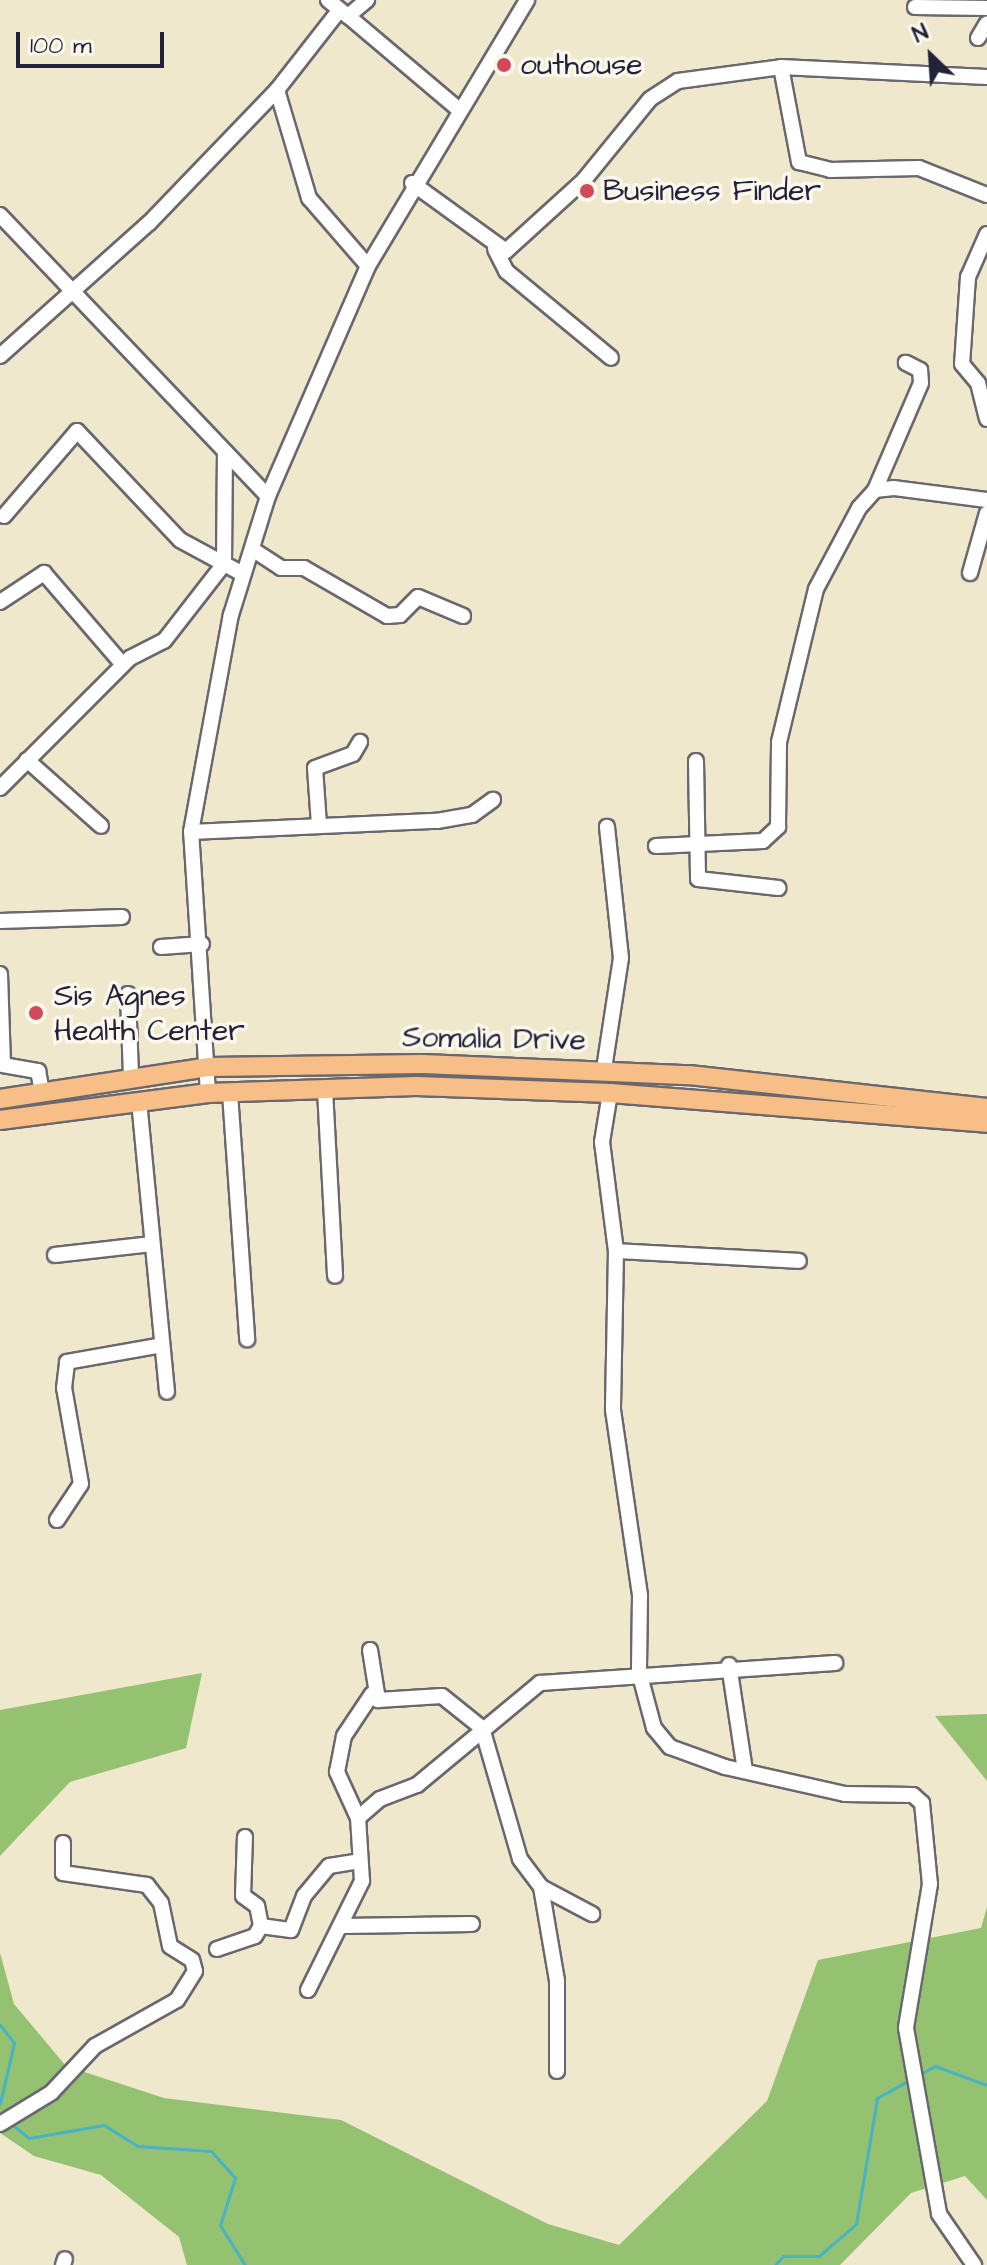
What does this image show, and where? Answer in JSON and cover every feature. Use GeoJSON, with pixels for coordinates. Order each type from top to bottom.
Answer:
{"type":"FeatureCollection","features":[{"type":"Feature","properties":{"kind":"main road","name":"Somalia Drive"},"geometry":{"type":"LineString","coordinates":[[0,1099],[210,1067],[604,1069],[987,1108]]}},
{"type":"Feature","properties":{"kind":"main road","name":"Somalia Drive"},"geometry":{"type":"LineString","coordinates":[[0,1120],[208,1093],[325,1090],[610,1093],[987,1123]]}},
{"type":"Feature","properties":{"kind":"street"},"geometry":{"type":"LineString","coordinates":[[0,356],[74,293],[277,90],[338,9],[367,0]]}},
{"type":"Feature","properties":{"kind":"street"},"geometry":{"type":"LineString","coordinates":[[208,1093],[210,1067],[202,944],[191,832],[205,735],[243,574],[268,496],[368,266],[412,183],[527,0]]}},
{"type":"Feature","properties":{"kind":"street"},"geometry":{"type":"LineString","coordinates":[[915,7],[987,8]]}},
{"type":"Feature","properties":{"kind":"street"},"geometry":{"type":"LineString","coordinates":[[338,9],[458,109]]}},
{"type":"Feature","properties":{"kind":"street"},"geometry":{"type":"LineString","coordinates":[[978,38],[987,23]]}},
{"type":"Feature","properties":{"kind":"street"},"geometry":{"type":"LineString","coordinates":[[495,249],[519,245],[661,89],[781,67],[987,77]]}},
{"type":"Feature","properties":{"kind":"street"},"geometry":{"type":"LineString","coordinates":[[781,67],[799,162],[830,170],[919,168],[987,195]]}},
{"type":"Feature","properties":{"kind":"street"},"geometry":{"type":"LineString","coordinates":[[277,90],[309,198],[368,266]]}},
{"type":"Feature","properties":{"kind":"street"},"geometry":{"type":"LineString","coordinates":[[412,183],[443,200],[495,249],[506,271],[611,358]]}},
{"type":"Feature","properties":{"kind":"street"},"geometry":{"type":"LineString","coordinates":[[0,215],[268,496]]}},
{"type":"Feature","properties":{"kind":"street"},"geometry":{"type":"LineString","coordinates":[[987,234],[968,277],[962,364],[978,383],[987,419]]}},
{"type":"Feature","properties":{"kind":"street"},"geometry":{"type":"LineString","coordinates":[[656,846],[763,841],[778,827],[779,742],[816,589],[875,490],[921,383],[920,370],[906,363]]}},
{"type":"Feature","properties":{"kind":"street"},"geometry":{"type":"LineString","coordinates":[[4,516],[77,431],[180,540],[243,574]]}},
{"type":"Feature","properties":{"kind":"street"},"geometry":{"type":"LineString","coordinates":[[0,788],[123,665],[173,632],[224,564],[225,452]]}},
{"type":"Feature","properties":{"kind":"street"},"geometry":{"type":"LineString","coordinates":[[875,490],[987,500]]}},
{"type":"Feature","properties":{"kind":"street"},"geometry":{"type":"LineString","coordinates":[[970,573],[987,513]]}},
{"type":"Feature","properties":{"kind":"street"},"geometry":{"type":"LineString","coordinates":[[252,549],[281,568],[304,568],[387,616],[400,615],[418,597],[463,616]]}},
{"type":"Feature","properties":{"kind":"street"},"geometry":{"type":"LineString","coordinates":[[0,602],[44,573],[123,665]]}},
{"type":"Feature","properties":{"kind":"street"},"geometry":{"type":"LineString","coordinates":[[319,825],[315,768],[348,757],[360,742]]}},
{"type":"Feature","properties":{"kind":"street"},"geometry":{"type":"LineString","coordinates":[[27,760],[101,826]]}},
{"type":"Feature","properties":{"kind":"street"},"geometry":{"type":"LineString","coordinates":[[696,761],[697,844],[702,882],[778,888]]}},
{"type":"Feature","properties":{"kind":"street"},"geometry":{"type":"LineString","coordinates":[[191,832],[448,820],[493,800]]}},
{"type":"Feature","properties":{"kind":"street"},"geometry":{"type":"LineString","coordinates":[[604,1069],[621,958],[607,827]]}},
{"type":"Feature","properties":{"kind":"street"},"geometry":{"type":"LineString","coordinates":[[0,921],[122,917]]}},
{"type":"Feature","properties":{"kind":"street"},"geometry":{"type":"LineString","coordinates":[[161,947],[202,944]]}},
{"type":"Feature","properties":{"kind":"street"},"geometry":{"type":"LineString","coordinates":[[0,974],[3,1065],[38,1071],[42,1091]]}},
{"type":"Feature","properties":{"kind":"street"},"geometry":{"type":"LineString","coordinates":[[128,994],[131,1077]]}},
{"type":"Feature","properties":{"kind":"street"},"geometry":{"type":"LineString","coordinates":[[325,1090],[335,1276]]}},
{"type":"Feature","properties":{"kind":"street"},"geometry":{"type":"LineString","coordinates":[[230,1093],[247,1339]]}},
{"type":"Feature","properties":{"kind":"street"},"geometry":{"type":"LineString","coordinates":[[610,1093],[602,1142],[616,1251],[613,1410],[640,1596],[639,1672],[654,1728],[670,1747],[745,1771],[845,1794],[913,1795],[922,1803],[930,1884],[906,2028],[939,2214],[974,2265]]}},
{"type":"Feature","properties":{"kind":"street"},"geometry":{"type":"LineString","coordinates":[[139,1101],[157,1346],[167,1392]]}},
{"type":"Feature","properties":{"kind":"street"},"geometry":{"type":"LineString","coordinates":[[55,1255],[151,1244]]}},
{"type":"Feature","properties":{"kind":"street"},"geometry":{"type":"LineString","coordinates":[[616,1251],[799,1261]]}},
{"type":"Feature","properties":{"kind":"street"},"geometry":{"type":"LineString","coordinates":[[57,1520],[81,1484],[64,1388],[67,1362],[157,1346]]}},
{"type":"Feature","properties":{"kind":"street"},"geometry":{"type":"LineString","coordinates":[[308,1990],[343,1926],[362,1881],[358,1818],[337,1772],[344,1736],[372,1694],[370,1650]]}},
{"type":"Feature","properties":{"kind":"street"},"geometry":{"type":"LineString","coordinates":[[358,1818],[380,1799],[417,1785],[540,1683],[729,1665],[835,1663]]}},
{"type":"Feature","properties":{"kind":"street"},"geometry":{"type":"LineString","coordinates":[[729,1665],[745,1771]]}},
{"type":"Feature","properties":{"kind":"street"},"geometry":{"type":"LineString","coordinates":[[372,1694],[378,1700],[442,1696],[482,1728],[520,1859],[541,1887],[592,1914]]}},
{"type":"Feature","properties":{"kind":"street"},"geometry":{"type":"LineString","coordinates":[[217,1949],[255,1936],[261,1926],[257,1906],[243,1896],[245,1837]]}},
{"type":"Feature","properties":{"kind":"street"},"geometry":{"type":"LineString","coordinates":[[4,2122],[51,2093],[95,2046],[177,2000],[195,1971],[192,1960],[170,1946],[161,1903],[147,1885],[63,1873],[63,1843]]}},
{"type":"Feature","properties":{"kind":"street"},"geometry":{"type":"LineString","coordinates":[[261,1926],[291,1930],[304,1896],[329,1866],[360,1861]]}},
{"type":"Feature","properties":{"kind":"street"},"geometry":{"type":"LineString","coordinates":[[541,1887],[557,1981],[557,2071]]}},
{"type":"Feature","properties":{"kind":"street"},"geometry":{"type":"LineString","coordinates":[[343,1926],[472,1924]]}},
{"type":"Feature","properties":{"kind":"green space"},"geometry":{"type":"Polygon","coordinates":[[[202,1673],[186,1748],[70,1782],[0,1856],[0,1710],[202,1673]]]}},
{"type":"Feature","properties":{"kind":"green space"},"geometry":{"type":"Polygon","coordinates":[[[987,1714],[987,1781],[935,1716],[987,1714]]]}},
{"type":"Feature","properties":{"kind":"green space"},"geometry":{"type":"Polygon","coordinates":[[[987,1907],[987,2200],[965,2176],[911,2193],[840,2265],[187,2265],[179,2237],[101,2175],[34,2156],[0,2133],[0,1953],[14,2004],[66,2066],[164,2098],[341,2120],[548,2224],[619,2245],[767,2101],[818,1960],[981,1928],[987,1907]]]}},
{"type":"Feature","properties":{"kind":"waterway"},"geometry":{"type":"LineString","coordinates":[[0,2025],[14,2043],[0,2103]]}},
{"type":"Feature","properties":{"kind":"waterway"},"geometry":{"type":"LineString","coordinates":[[920,2074],[935,2066],[987,2085]]}},
{"type":"Feature","properties":{"kind":"waterway"},"geometry":{"type":"LineString","coordinates":[[775,2265],[783,2256],[819,2256],[856,2224],[877,2098],[910,2080]]}},
{"type":"Feature","properties":{"kind":"waterway"},"geometry":{"type":"LineString","coordinates":[[9,2122],[29,2138],[104,2125],[137,2146],[211,2151],[235,2178],[220,2225],[245,2265]]}},
{"type":"Feature","properties":{"kind":"place","name":"outhouse"},"geometry":{"type":"Point","coordinates":[504,65]}},
{"type":"Feature","properties":{"kind":"place","name":"Business Finder"},"geometry":{"type":"Point","coordinates":[587,191]}},
{"type":"Feature","properties":{"kind":"place","name":"Sis Agnes Health Center"},"geometry":{"type":"Point","coordinates":[36,1013]}}]}
